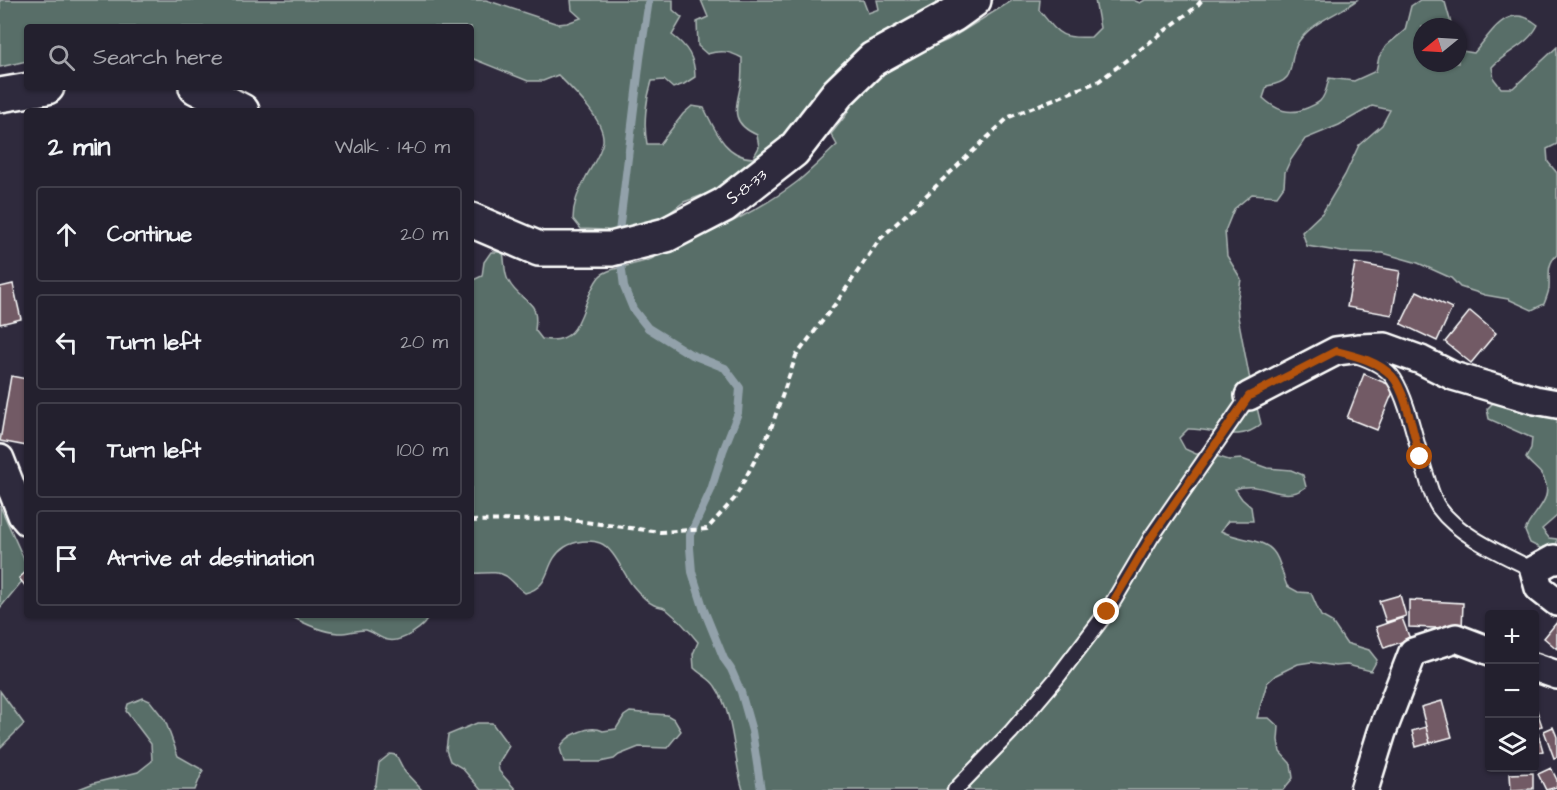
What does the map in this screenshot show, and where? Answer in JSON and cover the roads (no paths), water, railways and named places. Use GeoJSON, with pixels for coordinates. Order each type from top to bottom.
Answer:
{"type":"FeatureCollection","features":[{"type":"Feature","properties":{"kind":"street","name":"Տ-8-33"},"geometry":{"type":"LineString","coordinates":[[474,221],[540,249],[611,249],[666,235],[724,205],[793,151],[838,93],[873,59],[953,15],[974,0]]}},
{"type":"Feature","properties":{"kind":"street"},"geometry":{"type":"LineString","coordinates":[[0,95],[29,90]]}},
{"type":"Feature","properties":{"kind":"street"},"geometry":{"type":"LineString","coordinates":[[202,90],[236,108]]}},
{"type":"Feature","properties":{"kind":"street"},"geometry":{"type":"LineString","coordinates":[[1249,396],[1336,351],[1385,347],[1454,376],[1535,400],[1557,404]]}},
{"type":"Feature","properties":{"kind":"street"},"geometry":{"type":"LineString","coordinates":[[0,459],[24,517]]}},
{"type":"Feature","properties":{"kind":"street"},"geometry":{"type":"LineString","coordinates":[[1546,565],[1539,588],[1557,602]]}},
{"type":"Feature","properties":{"kind":"street"},"geometry":{"type":"LineString","coordinates":[[1364,790],[1382,732],[1413,652],[1456,638],[1485,649]]}},
{"type":"Feature","properties":{"kind":"street"},"geometry":{"type":"LineString","coordinates":[[1539,670],[1557,675]]}},
{"type":"Feature","properties":{"kind":"lane"},"geometry":{"type":"LineString","coordinates":[[1336,351],[1371,361],[1392,376],[1402,396],[1420,457],[1439,508],[1462,530],[1491,549],[1546,565]]}},
{"type":"Feature","properties":{"kind":"lane"},"geometry":{"type":"LineString","coordinates":[[955,790],[1011,732],[1056,679],[1107,612],[1152,536],[1249,396]]}},
{"type":"Feature","properties":{"kind":"waterway"},"geometry":{"type":"LineString","coordinates":[[618,240],[649,0]]}},
{"type":"Feature","properties":{"kind":"waterway"},"geometry":{"type":"LineString","coordinates":[[620,255],[624,287],[633,309],[648,328],[690,354],[725,368],[740,388],[738,413],[711,490],[690,535],[690,548],[692,572],[704,610],[724,659],[741,692],[752,731],[761,790]]}}]}
